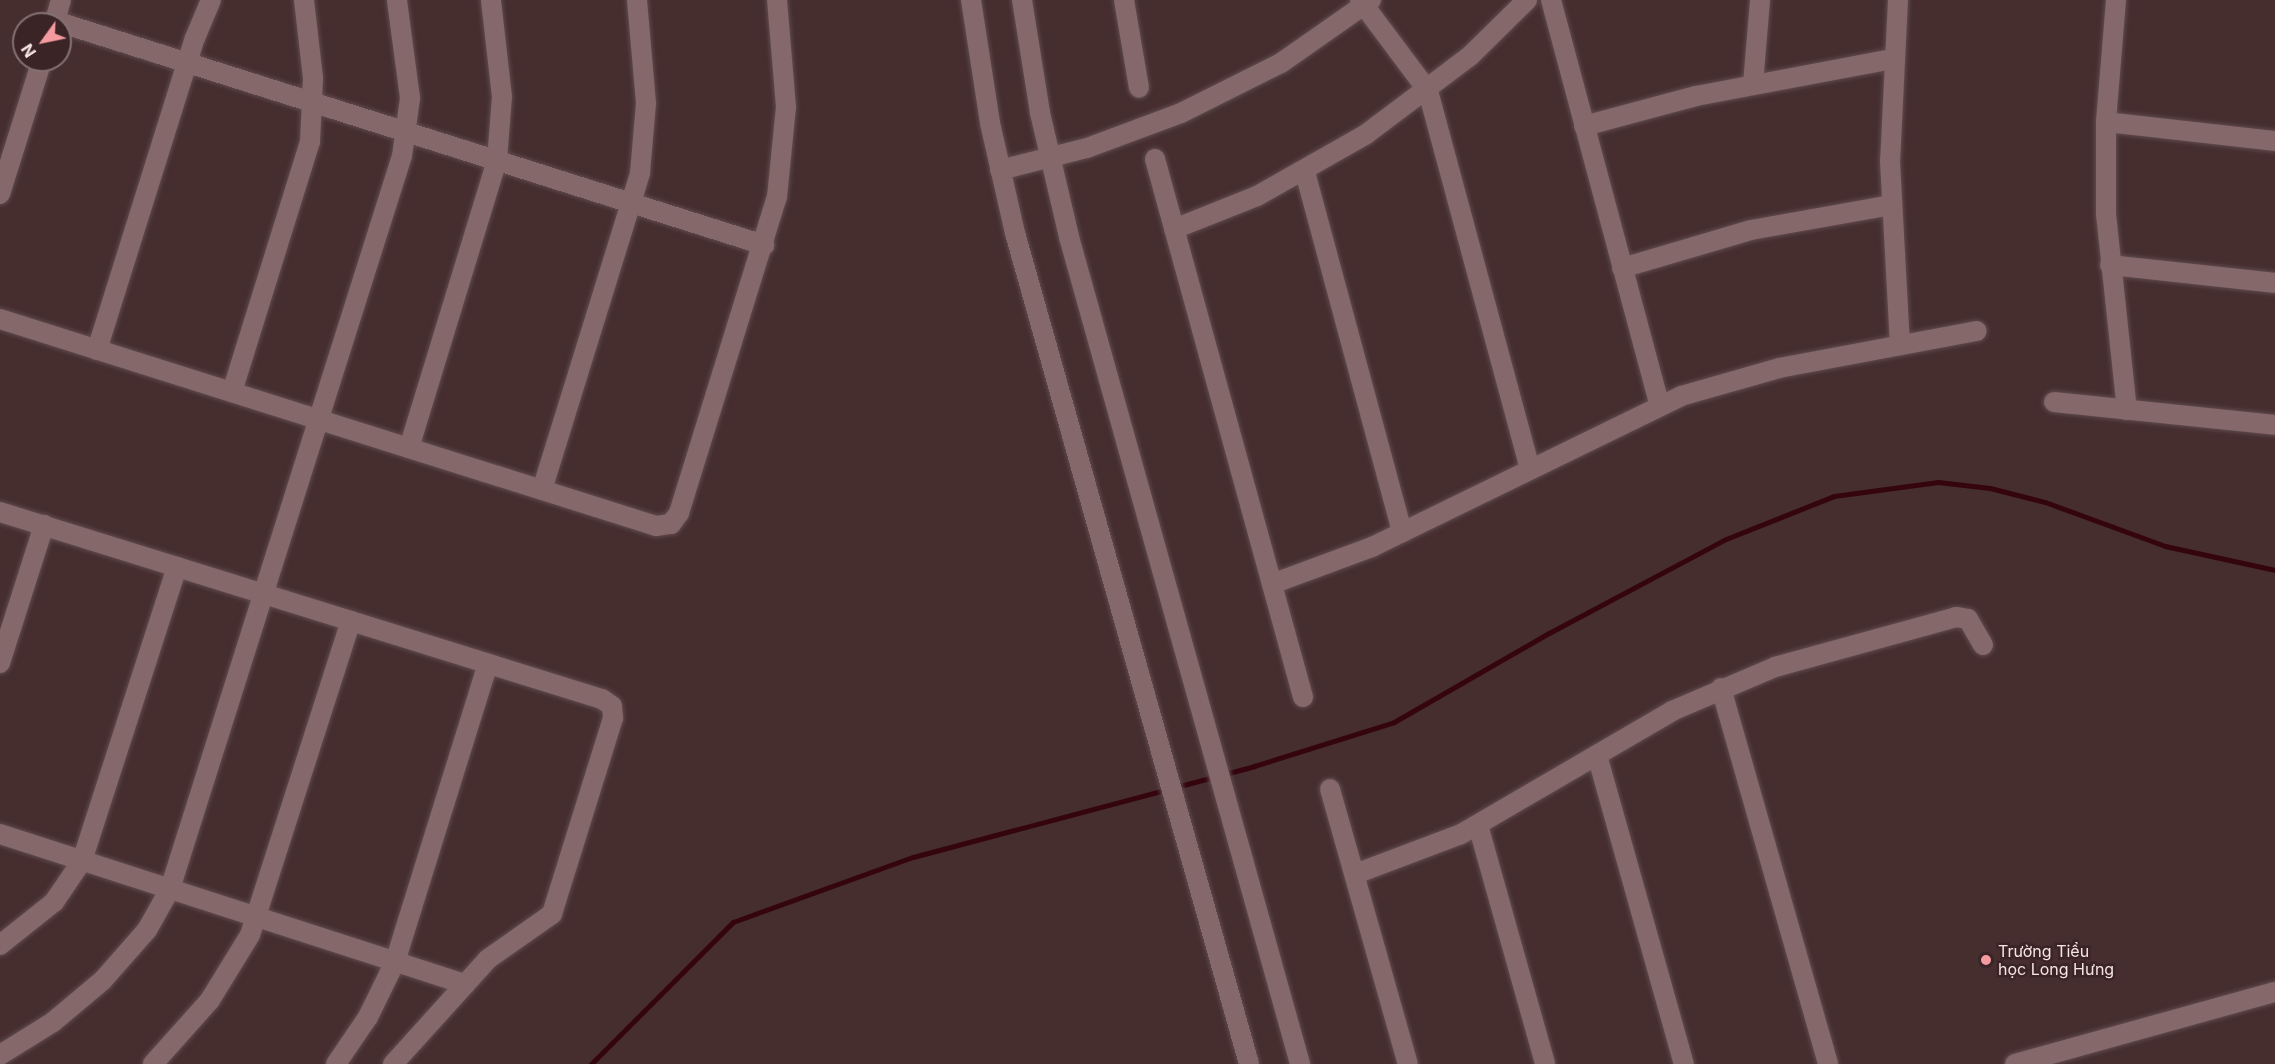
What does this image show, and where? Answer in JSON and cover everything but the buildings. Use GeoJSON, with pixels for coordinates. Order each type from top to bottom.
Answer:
{"type":"FeatureCollection","features":[{"type":"Feature","properties":{"kind":"street"},"geometry":{"type":"LineString","coordinates":[[97,350],[187,63],[211,0]]}},
{"type":"Feature","properties":{"kind":"street"},"geometry":{"type":"LineString","coordinates":[[232,392],[310,142],[314,103],[303,0]]}},
{"type":"Feature","properties":{"kind":"street"},"geometry":{"type":"LineString","coordinates":[[0,1055],[53,1022],[104,980],[147,930],[170,889],[407,132],[407,61],[398,0]]}},
{"type":"Feature","properties":{"kind":"street"},"geometry":{"type":"LineString","coordinates":[[409,448],[497,160],[502,97],[490,0]]}},
{"type":"Feature","properties":{"kind":"street"},"geometry":{"type":"LineString","coordinates":[[542,490],[633,204],[645,139],[646,103],[637,0]]}},
{"type":"Feature","properties":{"kind":"street"},"geometry":{"type":"LineString","coordinates":[[0,319],[656,526],[676,519],[764,245],[777,197],[785,139],[785,73],[777,0]]}},
{"type":"Feature","properties":{"kind":"street"},"geometry":{"type":"LineString","coordinates":[[971,0],[1000,171],[1249,1064]]}},
{"type":"Feature","properties":{"kind":"street"},"geometry":{"type":"LineString","coordinates":[[1022,0],[1050,159],[1300,1064]]}},
{"type":"Feature","properties":{"kind":"street"},"geometry":{"type":"LineString","coordinates":[[1124,0],[1139,88]]}},
{"type":"Feature","properties":{"kind":"street"},"geometry":{"type":"LineString","coordinates":[[1174,229],[1305,172],[1428,91],[1527,0]]}},
{"type":"Feature","properties":{"kind":"street"},"geometry":{"type":"LineString","coordinates":[[1551,0],[1659,404]]}},
{"type":"Feature","properties":{"kind":"street"},"geometry":{"type":"LineString","coordinates":[[1753,84],[1760,0]]}},
{"type":"Feature","properties":{"kind":"street"},"geometry":{"type":"LineString","coordinates":[[1898,0],[1892,59],[1891,205],[1900,345]]}},
{"type":"Feature","properties":{"kind":"street"},"geometry":{"type":"LineString","coordinates":[[2116,0],[2106,122],[2110,265],[2127,410]]}},
{"type":"Feature","properties":{"kind":"street"},"geometry":{"type":"LineString","coordinates":[[1000,171],[1050,159],[1133,132],[1235,88],[1281,63],[1365,2],[1428,91],[1530,469]]}},
{"type":"Feature","properties":{"kind":"street"},"geometry":{"type":"LineString","coordinates":[[72,28],[764,245]]}},
{"type":"Feature","properties":{"kind":"street"},"geometry":{"type":"LineString","coordinates":[[1584,126],[1753,84],[1892,59]]}},
{"type":"Feature","properties":{"kind":"street"},"geometry":{"type":"LineString","coordinates":[[0,194],[38,72]]}},
{"type":"Feature","properties":{"kind":"street"},"geometry":{"type":"LineString","coordinates":[[2106,122],[2275,141]]}},
{"type":"Feature","properties":{"kind":"street"},"geometry":{"type":"LineString","coordinates":[[1155,159],[1303,697]]}},
{"type":"Feature","properties":{"kind":"street"},"geometry":{"type":"LineString","coordinates":[[1305,172],[1402,532]]}},
{"type":"Feature","properties":{"kind":"street"},"geometry":{"type":"LineString","coordinates":[[1622,268],[1751,230],[1891,205]]}},
{"type":"Feature","properties":{"kind":"street"},"geometry":{"type":"LineString","coordinates":[[2110,265],[2275,283]]}},
{"type":"Feature","properties":{"kind":"street"},"geometry":{"type":"LineString","coordinates":[[1272,584],[1326,566],[1402,532],[1659,404],[1779,368],[1977,331]]}},
{"type":"Feature","properties":{"kind":"street"},"geometry":{"type":"LineString","coordinates":[[2054,402],[2275,424]]}},
{"type":"Feature","properties":{"kind":"street"},"geometry":{"type":"LineString","coordinates":[[0,512],[602,699],[612,706],[613,715],[552,914],[488,959],[393,1064]]}},
{"type":"Feature","properties":{"kind":"street"},"geometry":{"type":"LineString","coordinates":[[0,663],[44,525]]}},
{"type":"Feature","properties":{"kind":"street"},"geometry":{"type":"LineString","coordinates":[[0,945],[54,902],[82,861],[177,567]]}},
{"type":"Feature","properties":{"kind":"street"},"geometry":{"type":"LineString","coordinates":[[1355,874],[1422,851],[1478,825],[1597,755],[1721,688],[1807,658],[1956,617],[1968,619],[1983,645]]}},
{"type":"Feature","properties":{"kind":"street"},"geometry":{"type":"LineString","coordinates":[[153,1064],[220,985],[258,918],[351,621]]}},
{"type":"Feature","properties":{"kind":"street"},"geometry":{"type":"LineString","coordinates":[[336,1064],[368,1017],[395,962],[488,664]]}},
{"type":"Feature","properties":{"kind":"street"},"geometry":{"type":"LineString","coordinates":[[1721,688],[1828,1064]]}},
{"type":"Feature","properties":{"kind":"street"},"geometry":{"type":"LineString","coordinates":[[1597,755],[1684,1064]]}},
{"type":"Feature","properties":{"kind":"street"},"geometry":{"type":"LineString","coordinates":[[1330,789],[1408,1064]]}},
{"type":"Feature","properties":{"kind":"street"},"geometry":{"type":"LineString","coordinates":[[1478,825],[1545,1064]]}},
{"type":"Feature","properties":{"kind":"street"},"geometry":{"type":"LineString","coordinates":[[0,834],[465,984]]}},
{"type":"Feature","properties":{"kind":"street"},"geometry":{"type":"LineString","coordinates":[[2015,1064],[2275,992]]}},
{"type":"Feature","properties":{"kind":"waterway"},"geometry":{"type":"LineString","coordinates":[[591,1064],[733,922],[913,857],[1254,766],[1394,722],[1549,633],[1726,539],[1834,496],[1938,482],[1990,488],[2045,502],[2165,546],[2275,570]]}},
{"type":"Feature","properties":{"kind":"place","name":"Trường Tiểu học Long Hưng"},"geometry":{"type":"Point","coordinates":[1986,960]}}]}
